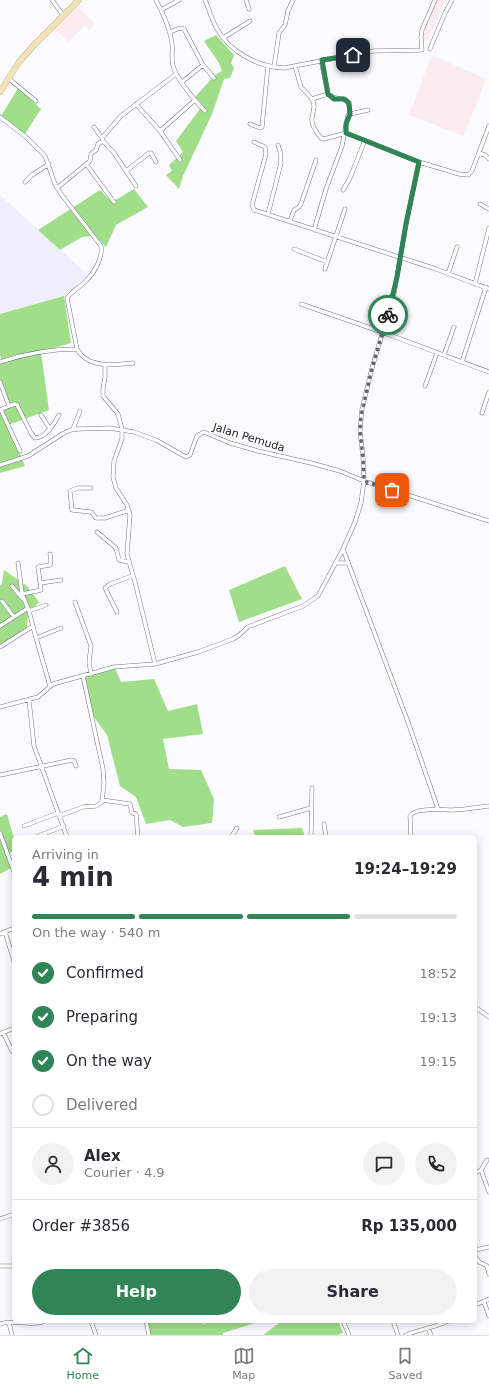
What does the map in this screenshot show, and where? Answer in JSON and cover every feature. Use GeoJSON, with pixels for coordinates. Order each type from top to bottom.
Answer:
{"type":"FeatureCollection","features":[{"type":"Feature","properties":{"kind":"main road"},"geometry":{"type":"LineString","coordinates":[[1,89],[24,56],[79,0]]}},
{"type":"Feature","properties":{"kind":"street"},"geometry":{"type":"LineString","coordinates":[[52,0],[63,15]]}},
{"type":"Feature","properties":{"kind":"street"},"geometry":{"type":"LineString","coordinates":[[156,0],[170,32],[173,66],[176,74],[205,112]]}},
{"type":"Feature","properties":{"kind":"street"},"geometry":{"type":"LineString","coordinates":[[161,10],[179,0]]}},
{"type":"Feature","properties":{"kind":"street"},"geometry":{"type":"LineString","coordinates":[[205,0],[216,28],[223,38],[242,54],[268,65],[284,68],[373,51],[422,50],[422,30],[435,0]]}},
{"type":"Feature","properties":{"kind":"street"},"geometry":{"type":"LineString","coordinates":[[246,0],[249,9]]}},
{"type":"Feature","properties":{"kind":"street"},"geometry":{"type":"LineString","coordinates":[[274,67],[279,34],[285,25],[288,11],[294,0]]}},
{"type":"Feature","properties":{"kind":"street"},"geometry":{"type":"LineString","coordinates":[[430,49],[452,0]]}},
{"type":"Feature","properties":{"kind":"street"},"geometry":{"type":"LineString","coordinates":[[223,38],[250,21]]}},
{"type":"Feature","properties":{"kind":"street"},"geometry":{"type":"LineString","coordinates":[[170,32],[180,28],[184,29],[203,65],[214,78]]}},
{"type":"Feature","properties":{"kind":"street"},"geometry":{"type":"LineString","coordinates":[[314,230],[346,133],[346,124],[350,114],[349,103],[347,100],[334,99],[328,94],[322,60]]}},
{"type":"Feature","properties":{"kind":"street"},"geometry":{"type":"LineString","coordinates":[[182,82],[203,65]]}},
{"type":"Feature","properties":{"kind":"street"},"geometry":{"type":"LineString","coordinates":[[250,124],[260,128],[262,127],[268,65]]}},
{"type":"Feature","properties":{"kind":"street"},"geometry":{"type":"LineString","coordinates":[[295,66],[301,87],[312,99],[315,106],[311,120],[316,132],[321,138],[324,139],[346,133],[419,162],[467,176],[472,171],[489,126]]}},
{"type":"Feature","properties":{"kind":"street"},"geometry":{"type":"LineString","coordinates":[[58,188],[91,160],[91,154],[96,150],[98,144],[121,116],[176,74]]}},
{"type":"Feature","properties":{"kind":"street"},"geometry":{"type":"LineString","coordinates":[[8,78],[36,100]]}},
{"type":"Feature","properties":{"kind":"street"},"geometry":{"type":"LineString","coordinates":[[312,99],[328,94]]}},
{"type":"Feature","properties":{"kind":"street"},"geometry":{"type":"LineString","coordinates":[[160,131],[195,100]]}},
{"type":"Feature","properties":{"kind":"street"},"geometry":{"type":"LineString","coordinates":[[136,104],[160,131],[180,160]]}},
{"type":"Feature","properties":{"kind":"street"},"geometry":{"type":"LineString","coordinates":[[350,114],[368,110]]}},
{"type":"Feature","properties":{"kind":"street"},"geometry":{"type":"LineString","coordinates":[[0,117],[32,142],[45,156],[58,188],[65,200],[97,239],[102,250],[97,266],[87,280],[67,298],[77,349],[80,354],[98,364],[133,363]]}},
{"type":"Feature","properties":{"kind":"street"},"geometry":{"type":"LineString","coordinates":[[94,127],[114,153],[136,186]]}},
{"type":"Feature","properties":{"kind":"street"},"geometry":{"type":"LineString","coordinates":[[343,190],[350,178],[365,140]]}},
{"type":"Feature","properties":{"kind":"street"},"geometry":{"type":"LineString","coordinates":[[254,142],[264,147],[266,154],[252,206],[255,210],[487,288],[462,362]]}},
{"type":"Feature","properties":{"kind":"street"},"geometry":{"type":"LineString","coordinates":[[268,214],[281,163],[278,145]]}},
{"type":"Feature","properties":{"kind":"street"},"geometry":{"type":"LineString","coordinates":[[126,171],[149,153],[156,162]]}},
{"type":"Feature","properties":{"kind":"street"},"geometry":{"type":"LineString","coordinates":[[479,153],[485,155],[489,159]]}},
{"type":"Feature","properties":{"kind":"street"},"geometry":{"type":"LineString","coordinates":[[290,221],[294,210],[301,204],[316,160]]}},
{"type":"Feature","properties":{"kind":"street"},"geometry":{"type":"LineString","coordinates":[[0,707],[29,700],[42,695],[50,686],[114,667],[155,664],[213,647],[238,636],[254,624],[303,606],[318,596],[357,518],[361,502],[364,481],[360,431],[361,416],[368,382],[394,294],[406,224],[419,162]]}},
{"type":"Feature","properties":{"kind":"street"},"geometry":{"type":"LineString","coordinates":[[25,182],[32,175],[49,164]]}},
{"type":"Feature","properties":{"kind":"street"},"geometry":{"type":"LineString","coordinates":[[86,164],[114,202]]}},
{"type":"Feature","properties":{"kind":"street"},"geometry":{"type":"LineString","coordinates":[[480,204],[489,209]]}},
{"type":"Feature","properties":{"kind":"street"},"geometry":{"type":"LineString","coordinates":[[325,269],[345,208]]}},
{"type":"Feature","properties":{"kind":"street"},"geometry":{"type":"LineString","coordinates":[[476,284],[489,228]]}},
{"type":"Feature","properties":{"kind":"street"},"geometry":{"type":"LineString","coordinates":[[448,274],[457,247]]}},
{"type":"Feature","properties":{"kind":"street"},"geometry":{"type":"LineString","coordinates":[[294,249],[327,262]]}},
{"type":"Feature","properties":{"kind":"street"},"geometry":{"type":"LineString","coordinates":[[301,304],[382,332],[489,372]]}},
{"type":"Feature","properties":{"kind":"street"},"geometry":{"type":"LineString","coordinates":[[444,355],[454,327]]}},
{"type":"Feature","properties":{"kind":"street"},"geometry":{"type":"LineString","coordinates":[[0,362],[12,358],[48,351],[77,349]]}},
{"type":"Feature","properties":{"kind":"street"},"geometry":{"type":"LineString","coordinates":[[425,386],[437,353]]}},
{"type":"Feature","properties":{"kind":"street"},"geometry":{"type":"LineString","coordinates":[[105,365],[103,396],[118,414],[122,429],[122,439],[114,461],[113,477],[116,488],[129,510],[130,522],[126,548],[128,562],[136,586],[155,664]]}},
{"type":"Feature","properties":{"kind":"street"},"geometry":{"type":"LineString","coordinates":[[0,382],[9,406]]}},
{"type":"Feature","properties":{"kind":"street"},"geometry":{"type":"LineString","coordinates":[[482,413],[489,392]]}},
{"type":"Feature","properties":{"kind":"street"},"geometry":{"type":"LineString","coordinates":[[20,451],[0,410],[15,404],[17,405],[31,434],[35,438],[42,436],[50,429],[58,415]]}},
{"type":"Feature","properties":{"kind":"street"},"geometry":{"type":"LineString","coordinates":[[73,429],[80,410]]}},
{"type":"Feature","properties":{"kind":"street"},"geometry":{"type":"LineString","coordinates":[[41,415],[50,429]]}},
{"type":"Feature","properties":{"kind":"street","name":"Jalan Pemuda"},"geometry":{"type":"LineString","coordinates":[[0,465],[28,456],[64,433],[73,429],[122,429],[156,440],[186,457],[190,455],[196,436],[204,432],[224,441],[258,451],[340,471],[364,481],[489,521]]}},
{"type":"Feature","properties":{"kind":"street"},"geometry":{"type":"LineString","coordinates":[[91,488],[78,488],[70,491],[72,510],[90,511],[96,518],[105,518],[129,510]]}},
{"type":"Feature","properties":{"kind":"street"},"geometry":{"type":"LineString","coordinates":[[97,532],[116,548],[119,560],[128,562]]}},
{"type":"Feature","properties":{"kind":"street"},"geometry":{"type":"LineString","coordinates":[[343,548],[408,722],[438,809]]}},
{"type":"Feature","properties":{"kind":"street"},"geometry":{"type":"LineString","coordinates":[[22,594],[41,590],[38,567],[50,565],[50,554]]}},
{"type":"Feature","properties":{"kind":"street"},"geometry":{"type":"LineString","coordinates":[[18,563],[22,594],[29,609],[50,686]]}},
{"type":"Feature","properties":{"kind":"street"},"geometry":{"type":"LineString","coordinates":[[335,563],[348,563]]}},
{"type":"Feature","properties":{"kind":"street"},"geometry":{"type":"LineString","coordinates":[[117,612],[105,588],[110,584],[132,576]]}},
{"type":"Feature","properties":{"kind":"street"},"geometry":{"type":"LineString","coordinates":[[40,583],[61,580]]}},
{"type":"Feature","properties":{"kind":"street"},"geometry":{"type":"LineString","coordinates":[[12,586],[25,601]]}},
{"type":"Feature","properties":{"kind":"street"},"geometry":{"type":"LineString","coordinates":[[2,601],[14,617]]}},
{"type":"Feature","properties":{"kind":"street"},"geometry":{"type":"LineString","coordinates":[[75,602],[91,646],[89,662],[91,674]]}},
{"type":"Feature","properties":{"kind":"street"},"geometry":{"type":"LineString","coordinates":[[0,626],[29,609],[46,605]]}},
{"type":"Feature","properties":{"kind":"street"},"geometry":{"type":"LineString","coordinates":[[0,647],[33,626]]}},
{"type":"Feature","properties":{"kind":"street"},"geometry":{"type":"LineString","coordinates":[[36,638],[61,628]]}},
{"type":"Feature","properties":{"kind":"street"},"geometry":{"type":"LineString","coordinates":[[24,826],[83,807],[101,804],[104,783],[103,769],[83,676]]}},
{"type":"Feature","properties":{"kind":"street"},"geometry":{"type":"LineString","coordinates":[[29,700],[33,740],[66,835]]}},
{"type":"Feature","properties":{"kind":"street"},"geometry":{"type":"LineString","coordinates":[[0,775],[73,760],[76,766]]}},
{"type":"Feature","properties":{"kind":"street"},"geometry":{"type":"LineString","coordinates":[[311,835],[312,788]]}},
{"type":"Feature","properties":{"kind":"street"},"geometry":{"type":"LineString","coordinates":[[102,800],[130,804],[132,813],[136,814],[138,835]]}},
{"type":"Feature","properties":{"kind":"street"},"geometry":{"type":"LineString","coordinates":[[411,835],[411,814],[438,809],[452,810],[489,806]]}},
{"type":"Feature","properties":{"kind":"street"},"geometry":{"type":"LineString","coordinates":[[279,817],[312,808]]}},
{"type":"Feature","properties":{"kind":"street"},"geometry":{"type":"LineString","coordinates":[[324,824],[326,835]]}},
{"type":"Feature","properties":{"kind":"street"},"geometry":{"type":"LineString","coordinates":[[41,835],[64,826]]}},
{"type":"Feature","properties":{"kind":"street"},"geometry":{"type":"LineString","coordinates":[[232,835],[237,828]]}},
{"type":"Feature","properties":{"kind":"street"},"geometry":{"type":"LineString","coordinates":[[0,833],[12,866]]}},
{"type":"Feature","properties":{"kind":"street"},"geometry":{"type":"LineString","coordinates":[[0,934],[12,929]]}},
{"type":"Feature","properties":{"kind":"street"},"geometry":{"type":"LineString","coordinates":[[5,932],[12,955]]}},
{"type":"Feature","properties":{"kind":"street"},"geometry":{"type":"LineString","coordinates":[[477,1008],[489,1017]]}},
{"type":"Feature","properties":{"kind":"street"},"geometry":{"type":"LineString","coordinates":[[12,1029],[1,1033],[12,1051]]}},
{"type":"Feature","properties":{"kind":"street"},"geometry":{"type":"LineString","coordinates":[[477,1172],[481,1170],[487,1160]]}},
{"type":"Feature","properties":{"kind":"street"},"geometry":{"type":"LineString","coordinates":[[481,1170],[489,1192]]}},
{"type":"Feature","properties":{"kind":"street"},"geometry":{"type":"LineString","coordinates":[[0,1219],[12,1215]]}},
{"type":"Feature","properties":{"kind":"street"},"geometry":{"type":"LineString","coordinates":[[477,1250],[489,1247]]}},
{"type":"Feature","properties":{"kind":"street"},"geometry":{"type":"LineString","coordinates":[[477,1259],[479,1262],[487,1266],[489,1274]]}},
{"type":"Feature","properties":{"kind":"street"},"geometry":{"type":"LineString","coordinates":[[0,1266],[12,1266]]}},
{"type":"Feature","properties":{"kind":"street"},"geometry":{"type":"LineString","coordinates":[[477,1304],[489,1299]]}},
{"type":"Feature","properties":{"kind":"street"},"geometry":{"type":"LineString","coordinates":[[484,1302],[489,1316]]}},
{"type":"Feature","properties":{"kind":"street"},"geometry":{"type":"LineString","coordinates":[[0,1324],[5,1322],[12,1323]]}},
{"type":"Feature","properties":{"kind":"street"},"geometry":{"type":"LineString","coordinates":[[9,1323],[12,1335]]}},
{"type":"Feature","properties":{"kind":"street"},"geometry":{"type":"LineString","coordinates":[[93,1323],[96,1335]]}},
{"type":"Feature","properties":{"kind":"street"},"geometry":{"type":"LineString","coordinates":[[146,1323],[149,1335]]}},
{"type":"Feature","properties":{"kind":"street"},"geometry":{"type":"LineString","coordinates":[[344,1323],[349,1335]]}},
{"type":"Feature","properties":{"kind":"street"},"geometry":{"type":"LineString","coordinates":[[406,1335],[441,1323]]}},
{"type":"Feature","properties":{"kind":"street"},"geometry":{"type":"LineString","coordinates":[[394,1324],[398,1335]]}},
{"type":"Feature","properties":{"kind":"street"},"geometry":{"type":"LineString","coordinates":[[428,1328],[431,1335]]}},
{"type":"Feature","properties":{"kind":"shaded area"},"geometry":{"type":"Polygon","coordinates":[[[436,0],[446,0],[427,42],[421,39],[436,0]]]}},
{"type":"Feature","properties":{"kind":"shaded area"},"geometry":{"type":"Polygon","coordinates":[[[75,5],[95,23],[90,30],[84,26],[69,42],[52,27],[75,5]]]}},
{"type":"Feature","properties":{"kind":"shaded area"},"geometry":{"type":"Polygon","coordinates":[[[432,55],[486,79],[464,136],[409,115],[432,55]]]}},
{"type":"Feature","properties":{"kind":"shaded area"},"geometry":{"type":"Polygon","coordinates":[[[0,195],[88,275],[64,296],[0,314],[0,195]]]}},
{"type":"Feature","properties":{"kind":"green space"},"geometry":{"type":"Polygon","coordinates":[[[216,35],[234,55],[231,63],[234,68],[230,78],[224,79],[212,114],[183,176],[179,189],[166,175],[172,171],[169,165],[183,152],[176,141],[203,105],[195,97],[215,75],[222,71],[217,59],[204,41],[216,35]]]}},
{"type":"Feature","properties":{"kind":"green space"},"geometry":{"type":"Polygon","coordinates":[[[18,88],[41,109],[23,137],[0,118],[18,88]]]}},
{"type":"Feature","properties":{"kind":"green space"},"geometry":{"type":"Polygon","coordinates":[[[134,189],[148,207],[116,225],[106,247],[95,236],[82,237],[60,250],[38,230],[100,190],[112,202],[134,189]]]}},
{"type":"Feature","properties":{"kind":"green space"},"geometry":{"type":"Polygon","coordinates":[[[64,296],[71,343],[41,352],[49,410],[8,425],[25,466],[0,473],[0,411],[8,406],[0,383],[0,362],[2,361],[0,355],[0,314],[64,296]]]}},
{"type":"Feature","properties":{"kind":"green space"},"geometry":{"type":"Polygon","coordinates":[[[285,566],[302,599],[239,622],[229,590],[285,566]]]}},
{"type":"Feature","properties":{"kind":"green space"},"geometry":{"type":"Polygon","coordinates":[[[4,570],[27,586],[39,602],[28,614],[27,630],[0,644],[0,586],[2,584],[4,570]]]}},
{"type":"Feature","properties":{"kind":"green space"},"geometry":{"type":"Polygon","coordinates":[[[115,668],[121,682],[154,679],[168,711],[197,704],[203,734],[163,739],[169,769],[201,770],[214,799],[212,823],[183,827],[170,820],[146,824],[136,797],[120,786],[107,735],[88,709],[81,677],[115,668]]]}},
{"type":"Feature","properties":{"kind":"green space"},"geometry":{"type":"Polygon","coordinates":[[[7,814],[13,835],[12,852],[7,854],[11,868],[0,874],[0,817],[7,814]]]}},
{"type":"Feature","properties":{"kind":"green space"},"geometry":{"type":"Polygon","coordinates":[[[302,828],[304,835],[254,835],[253,830],[302,828]]]}},
{"type":"Feature","properties":{"kind":"green space"},"geometry":{"type":"Polygon","coordinates":[[[147,1323],[253,1323],[223,1333],[223,1335],[150,1335],[147,1323]]]}},
{"type":"Feature","properties":{"kind":"green space"},"geometry":{"type":"Polygon","coordinates":[[[279,1323],[339,1323],[343,1333],[338,1335],[263,1335],[279,1323]]]}},
{"type":"Feature","properties":{"kind":"way so far"},"geometry":{"type":"LineString","coordinates":[[388,315],[365,397],[360,431],[364,481],[392,490]]}},
{"type":"Feature","properties":{"kind":"route"},"geometry":{"type":"LineString","coordinates":[[353,55],[322,60],[328,94],[334,99],[344,99],[349,103],[350,114],[346,124],[346,133],[419,162],[406,224],[394,294],[388,315]]}}]}
